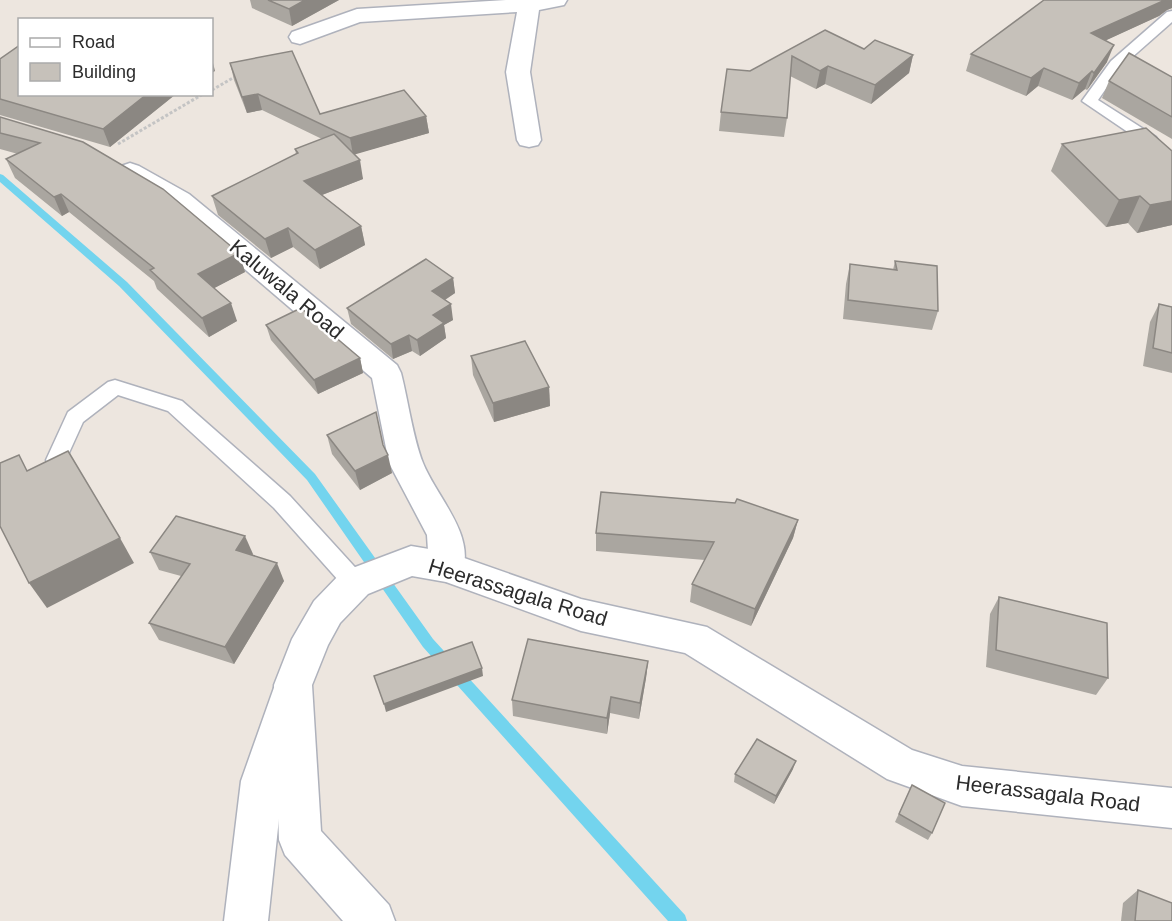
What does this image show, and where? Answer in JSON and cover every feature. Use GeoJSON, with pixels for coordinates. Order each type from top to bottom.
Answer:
{"type":"FeatureCollection","features":[{"type":"Feature","properties":{"kind":"street"},"geometry":{"type":"LineString","coordinates":[[300,38],[357,16],[529,5],[556,0]]}},
{"type":"Feature","properties":{"kind":"street"},"geometry":{"type":"LineString","coordinates":[[529,5],[518,72],[529,140]]}},
{"type":"Feature","properties":{"kind":"street","name":"Kaluwala Road"},"geometry":{"type":"LineString","coordinates":[[100,154],[180,200],[386,373],[406,463],[444,535],[429,564]]}},
{"type":"Feature","properties":{"kind":"street","name":"Heerassagala Road"},"geometry":{"type":"LineString","coordinates":[[372,921],[300,840],[293,685],[311,639],[327,612],[361,580],[429,564],[582,615],[694,639],[901,765],[962,786],[1172,808]]}},
{"type":"Feature","properties":{"kind":"street"},"geometry":{"type":"LineString","coordinates":[[246,921],[262,781],[293,685]]}},
{"type":"Feature","properties":{"kind":"lane"},"geometry":{"type":"LineString","coordinates":[[1150,140],[1090,101],[1116,64],[1172,15]]}},
{"type":"Feature","properties":{"kind":"lane"},"geometry":{"type":"LineString","coordinates":[[56,460],[75,417],[115,387],[176,406],[282,501],[361,580]]}},
{"type":"Feature","properties":{"kind":"path"},"geometry":{"type":"LineString","coordinates":[[213,89],[241,73]]}},
{"type":"Feature","properties":{"kind":"path"},"geometry":{"type":"LineString","coordinates":[[100,154],[200,96]]}},
{"type":"Feature","properties":{"kind":"building"},"geometry":{"type":"Polygon","coordinates":[[[268,0],[305,0],[289,9],[268,0]]]}},
{"type":"Feature","properties":{"kind":"building"},"geometry":{"type":"Polygon","coordinates":[[[1044,0],[1165,0],[1091,33],[1114,45],[1094,73],[1092,71],[1079,83],[1044,68],[1031,78],[971,54],[1044,0]]]}},
{"type":"Feature","properties":{"kind":"building"},"geometry":{"type":"Polygon","coordinates":[[[825,30],[864,49],[875,40],[913,55],[875,85],[828,66],[820,71],[792,56],[787,118],[721,112],[727,69],[750,71],[825,30]]]}},
{"type":"Feature","properties":{"kind":"building"},"geometry":{"type":"Polygon","coordinates":[[[18,46],[18,96],[144,96],[103,129],[0,99],[0,59],[18,46]]]}},
{"type":"Feature","properties":{"kind":"building"},"geometry":{"type":"Polygon","coordinates":[[[292,51],[320,114],[404,90],[426,116],[350,138],[258,94],[242,97],[230,63],[292,51]]]}},
{"type":"Feature","properties":{"kind":"building"},"geometry":{"type":"Polygon","coordinates":[[[1129,53],[1172,77],[1172,117],[1109,81],[1129,53]]]}},
{"type":"Feature","properties":{"kind":"building"},"geometry":{"type":"Polygon","coordinates":[[[0,117],[83,142],[163,189],[239,253],[198,274],[231,303],[202,318],[150,270],[154,268],[61,194],[54,197],[6,159],[40,143],[0,133],[0,117]]]}},
{"type":"Feature","properties":{"kind":"building"},"geometry":{"type":"Polygon","coordinates":[[[1146,128],[1172,151],[1172,201],[1150,205],[1140,196],[1119,200],[1062,144],[1146,128]]]}},
{"type":"Feature","properties":{"kind":"building"},"geometry":{"type":"Polygon","coordinates":[[[334,134],[360,160],[304,181],[361,226],[315,250],[288,228],[265,239],[212,196],[298,153],[295,149],[334,134]]]}},
{"type":"Feature","properties":{"kind":"building"},"geometry":{"type":"Polygon","coordinates":[[[426,259],[453,278],[432,291],[451,304],[433,315],[444,323],[417,340],[409,335],[391,344],[347,308],[426,259]]]}},
{"type":"Feature","properties":{"kind":"building"},"geometry":{"type":"Polygon","coordinates":[[[895,261],[937,266],[938,311],[848,300],[850,264],[897,270],[895,261]]]}},
{"type":"Feature","properties":{"kind":"building"},"geometry":{"type":"Polygon","coordinates":[[[1159,304],[1172,307],[1172,353],[1153,348],[1159,304]]]}},
{"type":"Feature","properties":{"kind":"building"},"geometry":{"type":"Polygon","coordinates":[[[301,308],[360,358],[314,380],[266,325],[301,308]]]}},
{"type":"Feature","properties":{"kind":"building"},"geometry":{"type":"Polygon","coordinates":[[[525,341],[549,387],[493,403],[471,356],[525,341]]]}},
{"type":"Feature","properties":{"kind":"building"},"geometry":{"type":"Polygon","coordinates":[[[376,412],[383,445],[388,455],[355,471],[327,435],[376,412]]]}},
{"type":"Feature","properties":{"kind":"building"},"geometry":{"type":"Polygon","coordinates":[[[68,451],[120,538],[29,583],[0,526],[0,463],[19,455],[27,471],[68,451]]]}},
{"type":"Feature","properties":{"kind":"building"},"geometry":{"type":"Polygon","coordinates":[[[601,492],[735,503],[737,499],[798,520],[755,609],[692,584],[714,542],[596,533],[601,492]]]}},
{"type":"Feature","properties":{"kind":"building"},"geometry":{"type":"Polygon","coordinates":[[[176,516],[245,536],[236,550],[277,563],[225,647],[149,623],[190,564],[150,552],[176,516]]]}},
{"type":"Feature","properties":{"kind":"building"},"geometry":{"type":"Polygon","coordinates":[[[999,597],[1107,623],[1108,678],[996,650],[999,597]]]}},
{"type":"Feature","properties":{"kind":"building"},"geometry":{"type":"Polygon","coordinates":[[[528,639],[648,661],[640,703],[611,697],[607,718],[512,700],[528,639]]]}},
{"type":"Feature","properties":{"kind":"building"},"geometry":{"type":"Polygon","coordinates":[[[472,642],[482,668],[384,704],[374,676],[472,642]]]}},
{"type":"Feature","properties":{"kind":"building"},"geometry":{"type":"Polygon","coordinates":[[[757,739],[796,761],[776,796],[735,774],[757,739]]]}},
{"type":"Feature","properties":{"kind":"building"},"geometry":{"type":"Polygon","coordinates":[[[912,785],[945,803],[932,833],[899,814],[912,785]]]}},
{"type":"Feature","properties":{"kind":"building"},"geometry":{"type":"Polygon","coordinates":[[[1138,890],[1172,903],[1172,921],[1135,921],[1138,890]]]}},
{"type":"Feature","properties":{"kind":"waterway"},"geometry":{"type":"LineString","coordinates":[[0,177],[123,284],[311,477],[428,643],[679,921]]}}]}
